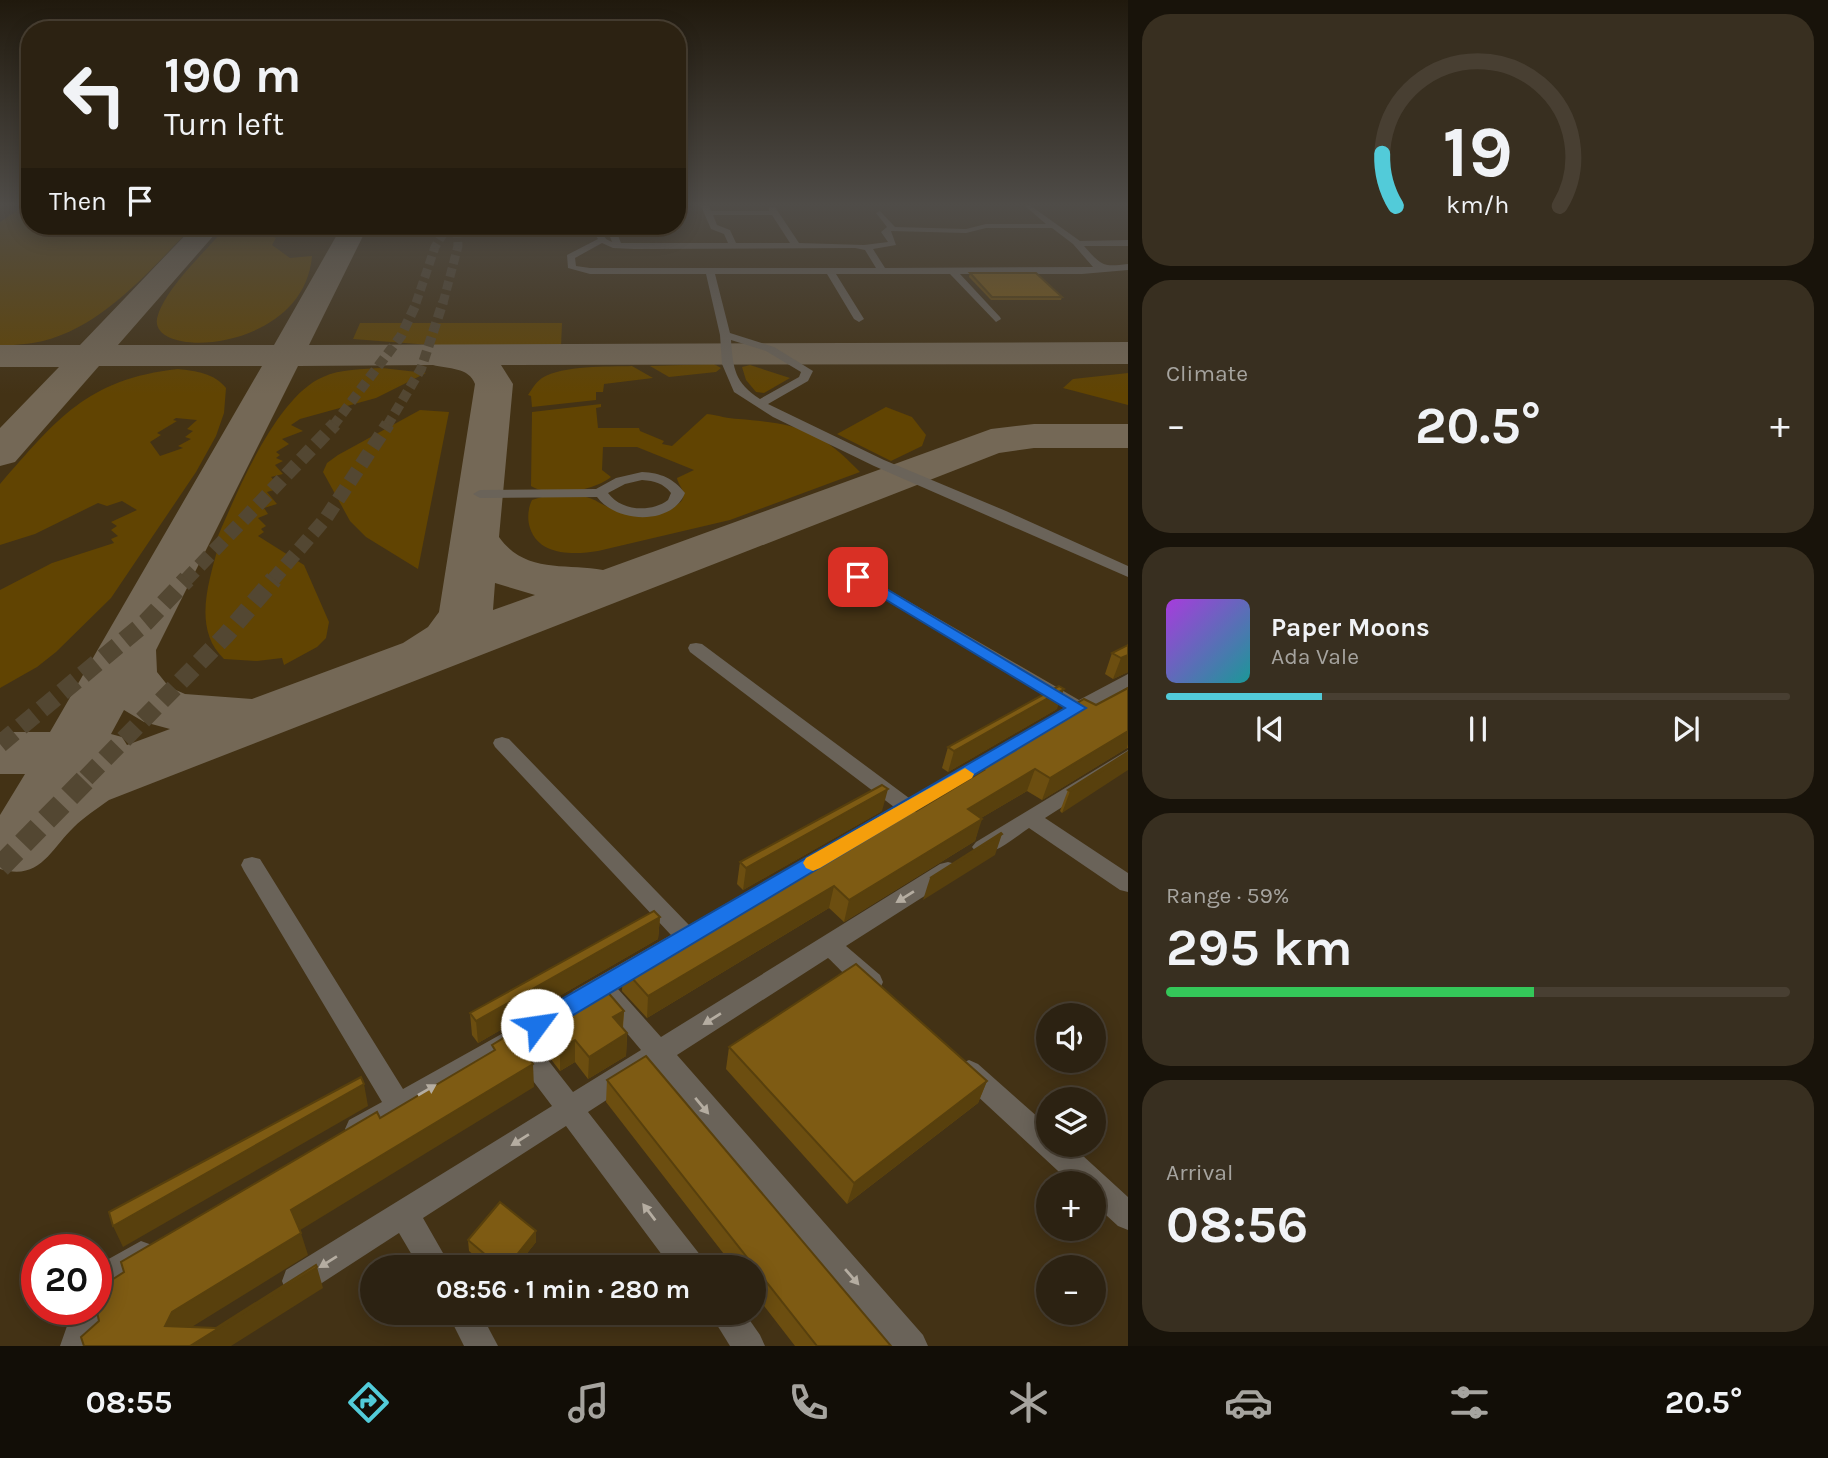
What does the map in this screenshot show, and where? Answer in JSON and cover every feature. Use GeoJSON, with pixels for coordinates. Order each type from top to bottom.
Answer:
{"type":"FeatureCollection","features":[{"type":"Feature","properties":{"kind":"lane"},"geometry":{"type":"LineString","coordinates":[[574,269],[1010,272],[1021,282],[1080,281],[1075,271],[1104,269]]}},
{"type":"Feature","properties":{"kind":"lane"},"geometry":{"type":"LineString","coordinates":[[710,271],[725,335],[727,363],[738,390],[759,404],[880,463],[1128,572]]}},
{"type":"Feature","properties":{"kind":"lane"},"geometry":{"type":"LineString","coordinates":[[830,271],[859,319]]}},
{"type":"Feature","properties":{"kind":"lane"},"geometry":{"type":"LineString","coordinates":[[953,272],[996,319]]}},
{"type":"Feature","properties":{"kind":"lane"},"geometry":{"type":"LineString","coordinates":[[725,335],[770,349],[807,371],[804,379],[759,404]]}},
{"type":"Feature","properties":{"kind":"lane"},"geometry":{"type":"LineString","coordinates":[[641,476],[666,481],[678,493],[675,503],[667,508],[645,512],[620,509],[606,502],[601,494],[602,490],[619,480],[641,476]]}},
{"type":"Feature","properties":{"kind":"lane"},"geometry":{"type":"LineString","coordinates":[[480,494],[601,494]]}},
{"type":"Feature","properties":{"kind":"lane"},"geometry":{"type":"LineString","coordinates":[[858,577],[1077,708]]}},
{"type":"Feature","properties":{"kind":"lane"},"geometry":{"type":"LineString","coordinates":[[696,648],[908,807]]}},
{"type":"Feature","properties":{"kind":"lane"},"geometry":{"type":"LineString","coordinates":[[1044,728],[1128,679]]}},
{"type":"Feature","properties":{"kind":"lane"},"geometry":{"type":"LineString","coordinates":[[502,743],[687,937]]}},
{"type":"Feature","properties":{"kind":"lane"},"geometry":{"type":"LineString","coordinates":[[873,828],[1010,748]]}},
{"type":"Feature","properties":{"kind":"lane"},"geometry":{"type":"LineString","coordinates":[[276,1294],[1128,756]]}},
{"type":"Feature","properties":{"kind":"lane"},"geometry":{"type":"LineString","coordinates":[[1030,817],[1128,884]]}},
{"type":"Feature","properties":{"kind":"lane"},"geometry":{"type":"LineString","coordinates":[[252,865],[400,1106]]}},
{"type":"Feature","properties":{"kind":"lane"},"geometry":{"type":"LineString","coordinates":[[340,1140],[804,869]]}},
{"type":"Feature","properties":{"kind":"lane"},"geometry":{"type":"LineString","coordinates":[[829,945],[889,999]]}},
{"type":"Feature","properties":{"kind":"lane"},"geometry":{"type":"LineString","coordinates":[[601,987],[912,1346]]}},
{"type":"Feature","properties":{"kind":"lane"},"geometry":{"type":"LineString","coordinates":[[516,1038],[681,1255]]}},
{"type":"Feature","properties":{"kind":"lane"},"geometry":{"type":"LineString","coordinates":[[949,1053],[1036,1132]]}},
{"type":"Feature","properties":{"kind":"lane"},"geometry":{"type":"LineString","coordinates":[[1063,1157],[1079,1171]]}},
{"type":"Feature","properties":{"kind":"lane"},"geometry":{"type":"LineString","coordinates":[[1106,1196],[1128,1216]]}},
{"type":"Feature","properties":{"kind":"lane"},"geometry":{"type":"LineString","coordinates":[[404,1213],[429,1255]]}},
{"type":"Feature","properties":{"kind":"lane"},"geometry":{"type":"LineString","coordinates":[[112,1274],[161,1245]]}},
{"type":"Feature","properties":{"kind":"lane"},"geometry":{"type":"LineString","coordinates":[[76,1346],[83,1325]]}},
{"type":"Feature","properties":{"kind":"lane"},"geometry":{"type":"LineString","coordinates":[[470,1325],[482,1346]]}},
{"type":"Feature","properties":{"kind":"lane"},"geometry":{"type":"LineString","coordinates":[[734,1325],[749,1346]]}},
{"type":"Feature","properties":{"kind":"shaded area"},"geometry":{"type":"Polygon","coordinates":[[[0,269],[1128,269],[1128,1346],[0,1346],[0,269]]]}},
{"type":"Feature","properties":{"kind":"shaded area"},"geometry":{"type":"Polygon","coordinates":[[[0,269],[151,269],[106,309],[65,334],[27,344],[0,346],[0,269]]]}},
{"type":"Feature","properties":{"kind":"shaded area"},"geometry":{"type":"Polygon","coordinates":[[[189,269],[308,269],[302,289],[282,313],[255,330],[226,340],[197,343],[174,339],[159,330],[158,315],[189,269]]]}},
{"type":"Feature","properties":{"kind":"shaded area"},"geometry":{"type":"Polygon","coordinates":[[[360,323],[562,323],[561,347],[443,346],[353,339],[360,323]]]}},
{"type":"Feature","properties":{"kind":"shaded area"},"geometry":{"type":"Polygon","coordinates":[[[714,364],[721,368],[716,372],[669,377],[650,366],[714,364]]]}},
{"type":"Feature","properties":{"kind":"shaded area"},"geometry":{"type":"Polygon","coordinates":[[[750,365],[790,378],[764,393],[756,392],[746,380],[742,367],[750,365]]]}},
{"type":"Feature","properties":{"kind":"shaded area"},"geometry":{"type":"Polygon","coordinates":[[[632,366],[653,378],[604,384],[603,392],[596,392],[596,400],[532,407],[531,396],[528,395],[540,380],[551,374],[586,368],[632,366]]]}},
{"type":"Feature","properties":{"kind":"shaded area"},"geometry":{"type":"Polygon","coordinates":[[[382,368],[426,373],[376,398],[300,419],[291,425],[303,431],[282,439],[289,444],[276,452],[280,455],[276,458],[283,461],[275,465],[283,474],[271,477],[281,488],[267,492],[277,504],[264,508],[268,514],[258,518],[266,526],[261,529],[264,532],[258,536],[304,565],[329,622],[326,638],[317,647],[284,665],[282,658],[257,661],[224,659],[208,634],[206,619],[208,589],[219,544],[215,543],[258,450],[273,426],[305,388],[337,372],[382,368]]]}},
{"type":"Feature","properties":{"kind":"shaded area"},"geometry":{"type":"Polygon","coordinates":[[[178,369],[204,374],[221,383],[226,388],[224,413],[216,436],[196,472],[111,598],[56,652],[37,667],[0,688],[0,590],[52,563],[114,543],[111,539],[118,536],[111,530],[117,526],[111,522],[137,510],[122,501],[107,506],[98,503],[35,534],[0,545],[0,484],[39,440],[76,406],[120,382],[178,369]],[[176,418],[173,420],[177,421],[157,433],[161,435],[150,442],[160,456],[183,448],[178,446],[191,439],[185,437],[193,431],[187,429],[197,420],[176,418]]]}},
{"type":"Feature","properties":{"kind":"shaded area"},"geometry":{"type":"Polygon","coordinates":[[[1128,373],[1128,405],[1063,388],[1073,379],[1128,373]]]}},
{"type":"Feature","properties":{"kind":"shaded area"},"geometry":{"type":"Polygon","coordinates":[[[601,404],[601,407],[596,408],[598,428],[639,428],[640,431],[664,441],[662,444],[672,446],[707,414],[777,423],[806,431],[819,438],[832,446],[860,472],[730,520],[598,551],[558,552],[541,544],[530,528],[528,514],[532,500],[551,496],[573,496],[590,498],[607,507],[618,509],[662,510],[679,503],[683,498],[677,478],[694,470],[637,447],[603,447],[602,470],[611,477],[603,482],[583,489],[560,492],[539,490],[531,486],[532,412],[601,404]]]}},
{"type":"Feature","properties":{"kind":"shaded area"},"geometry":{"type":"Polygon","coordinates":[[[886,407],[912,417],[926,435],[922,446],[891,461],[837,434],[886,407]]]}},
{"type":"Feature","properties":{"kind":"shaded area"},"geometry":{"type":"Polygon","coordinates":[[[420,410],[449,412],[418,569],[366,537],[350,521],[323,472],[327,463],[338,455],[420,410]]]}},
{"type":"Feature","properties":{"kind":"building"},"geometry":{"type":"Polygon","coordinates":[[[970,273],[1036,273],[1062,297],[992,297],[970,273]]]}},
{"type":"Feature","properties":{"kind":"building"},"geometry":{"type":"Polygon","coordinates":[[[1128,645],[1128,655],[1121,658],[1112,653],[1128,645]]]}},
{"type":"Feature","properties":{"kind":"building"},"geometry":{"type":"Polygon","coordinates":[[[1059,686],[1064,689],[954,751],[948,747],[1059,686]]]}},
{"type":"Feature","properties":{"kind":"building"},"geometry":{"type":"Polygon","coordinates":[[[1128,688],[1128,731],[1050,778],[1035,769],[968,809],[982,819],[849,900],[834,886],[648,996],[623,968],[677,937],[683,944],[769,891],[764,886],[906,803],[916,811],[984,770],[973,764],[1084,699],[1096,705],[1128,688]]]}},
{"type":"Feature","properties":{"kind":"building"},"geometry":{"type":"Polygon","coordinates":[[[1128,752],[1070,791],[1068,790],[1128,752]]]}},
{"type":"Feature","properties":{"kind":"building"},"geometry":{"type":"Polygon","coordinates":[[[882,785],[888,789],[746,868],[740,862],[882,785]]]}},
{"type":"Feature","properties":{"kind":"building"},"geometry":{"type":"Polygon","coordinates":[[[1001,833],[1002,834],[930,878],[1001,833]]]}},
{"type":"Feature","properties":{"kind":"building"},"geometry":{"type":"Polygon","coordinates":[[[654,911],[660,917],[476,1021],[470,1013],[654,911]]]}},
{"type":"Feature","properties":{"kind":"building"},"geometry":{"type":"Polygon","coordinates":[[[856,964],[987,1081],[854,1183],[729,1047],[856,964]]]}},
{"type":"Feature","properties":{"kind":"building"},"geometry":{"type":"Polygon","coordinates":[[[599,982],[624,1011],[613,1017],[627,1033],[589,1057],[575,1040],[560,1049],[536,1018],[599,982]]]}},
{"type":"Feature","properties":{"kind":"building"},"geometry":{"type":"Polygon","coordinates":[[[510,1034],[533,1064],[291,1210],[301,1233],[172,1312],[165,1326],[216,1328],[316,1265],[317,1267],[190,1346],[84,1346],[81,1337],[94,1325],[112,1325],[112,1280],[124,1272],[121,1262],[377,1112],[380,1118],[495,1050],[492,1045],[510,1034]]]}},
{"type":"Feature","properties":{"kind":"building"},"geometry":{"type":"Polygon","coordinates":[[[646,1056],[891,1346],[817,1346],[766,1281],[766,1255],[745,1255],[607,1080],[646,1056]]]}},
{"type":"Feature","properties":{"kind":"building"},"geometry":{"type":"Polygon","coordinates":[[[361,1077],[364,1084],[113,1226],[109,1212],[361,1077]]]}},
{"type":"Feature","properties":{"kind":"building"},"geometry":{"type":"Polygon","coordinates":[[[500,1202],[536,1231],[517,1255],[486,1255],[468,1240],[500,1202]]]}},
{"type":"Feature","properties":{"kind":"taxiway"},"geometry":{"type":"LineString","coordinates":[[90,356],[170,269]]}},
{"type":"Feature","properties":{"kind":"taxiway"},"geometry":{"type":"LineString","coordinates":[[286,355],[332,269]]}},
{"type":"Feature","properties":{"kind":"taxiway"},"geometry":{"type":"LineString","coordinates":[[286,355],[1128,353]]}},
{"type":"Feature","properties":{"kind":"taxiway"},"geometry":{"type":"LineString","coordinates":[[90,356],[286,355]]}},
{"type":"Feature","properties":{"kind":"taxiway"},"geometry":{"type":"LineString","coordinates":[[128,650],[286,355]]}},
{"type":"Feature","properties":{"kind":"taxiway"},"geometry":{"type":"LineString","coordinates":[[0,356],[90,356]]}},
{"type":"Feature","properties":{"kind":"taxiway"},"geometry":{"type":"LineString","coordinates":[[0,453],[90,356]]}},
{"type":"Feature","properties":{"kind":"taxiway"},"geometry":{"type":"LineString","coordinates":[[438,356],[472,362],[486,370],[494,384],[475,537]]}},
{"type":"Feature","properties":{"kind":"taxiway"},"geometry":{"type":"LineString","coordinates":[[15,848],[51,809],[86,784],[991,441],[1034,436],[1128,436]]}},
{"type":"Feature","properties":{"kind":"taxiway"},"geometry":{"type":"LineString","coordinates":[[424,654],[448,639],[466,612],[475,537]]}},
{"type":"Feature","properties":{"kind":"taxiway"},"geometry":{"type":"LineString","coordinates":[[475,537],[483,550],[496,562],[527,578],[563,584],[599,584]]}},
{"type":"Feature","properties":{"kind":"taxiway"},"geometry":{"type":"LineString","coordinates":[[70,752],[128,650]]}},
{"type":"Feature","properties":{"kind":"taxiway"},"geometry":{"type":"LineString","coordinates":[[128,650],[128,672],[136,688],[148,700],[165,709],[184,713],[244,716]]}},
{"type":"Feature","properties":{"kind":"taxiway"},"geometry":{"type":"LineString","coordinates":[[0,753],[70,752]]}},
{"type":"Feature","properties":{"kind":"taxiway"},"geometry":{"type":"LineString","coordinates":[[34,815],[70,752]]}},
{"type":"Feature","properties":{"kind":"taxiway"},"geometry":{"type":"LineString","coordinates":[[70,752],[100,752]]}},
{"type":"Feature","properties":{"kind":"tunnel"},"geometry":{"type":"LineString","coordinates":[[416,303],[428,269]]}},
{"type":"Feature","properties":{"kind":"tunnel"},"geometry":{"type":"LineString","coordinates":[[443,303],[452,269]]}},
{"type":"Feature","properties":{"kind":"tunnel"},"geometry":{"type":"LineString","coordinates":[[333,426],[401,336],[417,302]]}},
{"type":"Feature","properties":{"kind":"tunnel"},"geometry":{"type":"LineString","coordinates":[[387,426],[421,369],[443,302]]}},
{"type":"Feature","properties":{"kind":"tunnel"},"geometry":{"type":"LineString","coordinates":[[185,581],[335,424]]}},
{"type":"Feature","properties":{"kind":"tunnel"},"geometry":{"type":"LineString","coordinates":[[272,581],[326,518],[388,424]]}},
{"type":"Feature","properties":{"kind":"tunnel"},"geometry":{"type":"LineString","coordinates":[[0,744],[146,622],[187,579]]}},
{"type":"Feature","properties":{"kind":"tunnel"},"geometry":{"type":"LineString","coordinates":[[86,778],[226,635],[274,579]]}},
{"type":"Feature","properties":{"kind":"tunnel"},"geometry":{"type":"LineString","coordinates":[[0,867],[88,777]]}},
{"type":"Feature","properties":{"kind":"slow traffic"},"geometry":{"type":"LineString","coordinates":[[813,863],[965,774]]}},
{"type":"Feature","properties":{"kind":"route"},"geometry":{"type":"LineString","coordinates":[[537,1025],[1077,708],[858,577]]}}]}
